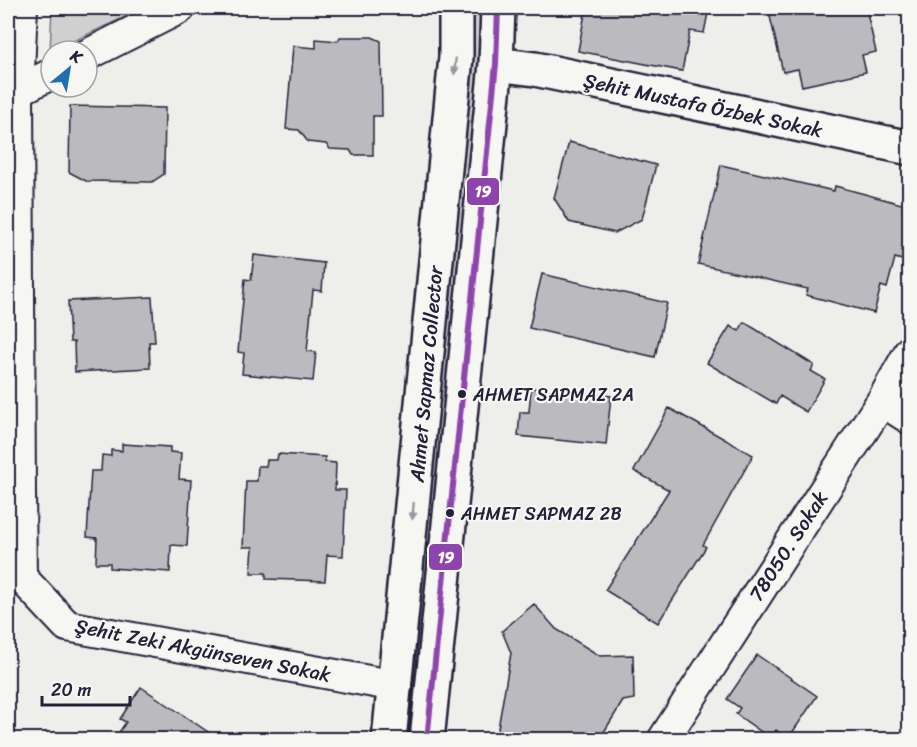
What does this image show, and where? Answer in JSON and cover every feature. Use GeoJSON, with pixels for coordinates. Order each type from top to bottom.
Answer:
{"type":"FeatureCollection","features":[{"type":"Feature","properties":{"kind":"main road","name":"Ahmet Sapmaz Collector"},"geometry":{"type":"LineString","coordinates":[[389,740],[456,57],[456,8]]}},
{"type":"Feature","properties":{"kind":"main road","name":"Ahmet Sapmaz Collector"},"geometry":{"type":"LineString","coordinates":[[427,740],[496,64],[498,8]]}},
{"type":"Feature","properties":{"kind":"main road","name":"Şehit Mustafa Özbek Sokak"},"geometry":{"type":"LineString","coordinates":[[496,64],[535,69],[909,148]]}},
{"type":"Feature","properties":{"kind":"street","name":"Şehit Zeki Akgünseven Sokak"},"geometry":{"type":"LineString","coordinates":[[22,8],[13,91],[14,489],[21,577],[67,626],[396,686]]}},
{"type":"Feature","properties":{"kind":"street"},"geometry":{"type":"LineString","coordinates":[[99,49],[180,8]]}},
{"type":"Feature","properties":{"kind":"street"},"geometry":{"type":"LineString","coordinates":[[13,91],[39,79]]}},
{"type":"Feature","properties":{"kind":"street","name":"78050. Sokak"},"geometry":{"type":"LineString","coordinates":[[663,740],[882,401],[909,351]]}},
{"type":"Feature","properties":{"kind":"street"},"geometry":{"type":"LineString","coordinates":[[882,401],[909,419]]}},
{"type":"Feature","properties":{"kind":"shaded area"},"geometry":{"type":"Polygon","coordinates":[[[52,8],[144,8],[78,39],[51,39],[52,8]]]}},
{"type":"Feature","properties":{"kind":"shaded area"},"geometry":{"type":"Polygon","coordinates":[[[471,8],[483,8],[482,63],[410,739],[402,740],[471,8]]]}},
{"type":"Feature","properties":{"kind":"building"},"geometry":{"type":"Polygon","coordinates":[[[586,8],[709,8],[704,33],[690,31],[682,71],[578,51],[586,8]]]}},
{"type":"Feature","properties":{"kind":"building"},"geometry":{"type":"Polygon","coordinates":[[[768,8],[866,8],[876,52],[862,55],[866,72],[802,86],[798,69],[783,72],[768,8]]]}},
{"type":"Feature","properties":{"kind":"building"},"geometry":{"type":"Polygon","coordinates":[[[340,37],[372,37],[381,41],[382,116],[373,116],[373,155],[353,155],[350,150],[330,149],[326,144],[308,142],[299,130],[286,129],[293,46],[316,48],[316,39],[338,41],[340,37]]]}},
{"type":"Feature","properties":{"kind":"building"},"geometry":{"type":"Polygon","coordinates":[[[70,106],[165,108],[164,174],[152,182],[86,181],[69,172],[70,106]]]}},
{"type":"Feature","properties":{"kind":"building"},"geometry":{"type":"Polygon","coordinates":[[[569,142],[656,165],[642,219],[615,233],[569,222],[554,198],[569,142]]]}},
{"type":"Feature","properties":{"kind":"building"},"geometry":{"type":"Polygon","coordinates":[[[721,165],[834,191],[835,186],[909,206],[909,230],[902,260],[895,258],[887,288],[881,286],[874,313],[806,295],[808,289],[698,264],[721,165]]]}},
{"type":"Feature","properties":{"kind":"building"},"geometry":{"type":"Polygon","coordinates":[[[254,255],[324,263],[322,291],[313,290],[307,351],[316,352],[313,381],[242,374],[244,353],[238,352],[245,279],[251,280],[254,255]]]}},
{"type":"Feature","properties":{"kind":"building"},"geometry":{"type":"Polygon","coordinates":[[[542,274],[667,303],[655,357],[529,328],[542,274]]]}},
{"type":"Feature","properties":{"kind":"building"},"geometry":{"type":"Polygon","coordinates":[[[152,297],[155,342],[149,342],[150,368],[75,372],[74,342],[70,342],[68,301],[152,297]]]}},
{"type":"Feature","properties":{"kind":"building"},"geometry":{"type":"Polygon","coordinates":[[[744,322],[814,365],[811,371],[825,379],[806,412],[780,396],[776,404],[707,363],[730,326],[739,331],[744,322]]]}},
{"type":"Feature","properties":{"kind":"building"},"geometry":{"type":"Polygon","coordinates":[[[531,388],[611,396],[606,445],[518,436],[520,412],[529,412],[531,388]]]}},
{"type":"Feature","properties":{"kind":"building"},"geometry":{"type":"Polygon","coordinates":[[[669,408],[753,455],[703,545],[706,547],[658,623],[605,590],[669,490],[634,471],[669,408]]]}},
{"type":"Feature","properties":{"kind":"building"},"geometry":{"type":"Polygon","coordinates":[[[122,444],[170,447],[170,452],[181,453],[179,479],[191,480],[187,546],[171,545],[170,572],[110,568],[110,563],[96,563],[97,538],[87,537],[91,471],[101,471],[102,455],[111,456],[111,450],[122,451],[122,444]]]}},
{"type":"Feature","properties":{"kind":"building"},"geometry":{"type":"Polygon","coordinates":[[[278,454],[325,457],[325,462],[336,463],[335,490],[346,490],[343,556],[327,555],[325,581],[266,579],[266,573],[251,573],[253,547],[243,547],[246,481],[257,481],[258,466],[266,466],[267,460],[277,460],[278,454]]]}},
{"type":"Feature","properties":{"kind":"building"},"geometry":{"type":"Polygon","coordinates":[[[534,604],[556,629],[600,656],[633,655],[634,699],[623,701],[599,740],[496,740],[511,653],[502,631],[534,604]]]}},
{"type":"Feature","properties":{"kind":"building"},"geometry":{"type":"Polygon","coordinates":[[[757,655],[817,696],[788,739],[776,730],[770,738],[736,714],[740,708],[727,699],[757,655]]]}},
{"type":"Feature","properties":{"kind":"building"},"geometry":{"type":"Polygon","coordinates":[[[141,687],[220,740],[114,740],[126,722],[120,719],[141,687]]]}},
{"type":"Feature","properties":{"kind":"transit line","name":"19"},"geometry":{"type":"LineString","coordinates":[[427,740],[496,64],[498,8]]}},
{"type":"Feature","properties":{"kind":"place","name":"AHMET SAPMAZ 2A"},"geometry":{"type":"Point","coordinates":[462,394]}},
{"type":"Feature","properties":{"kind":"place","name":"AHMET SAPMAZ 2B"},"geometry":{"type":"Point","coordinates":[450,513]}}]}
